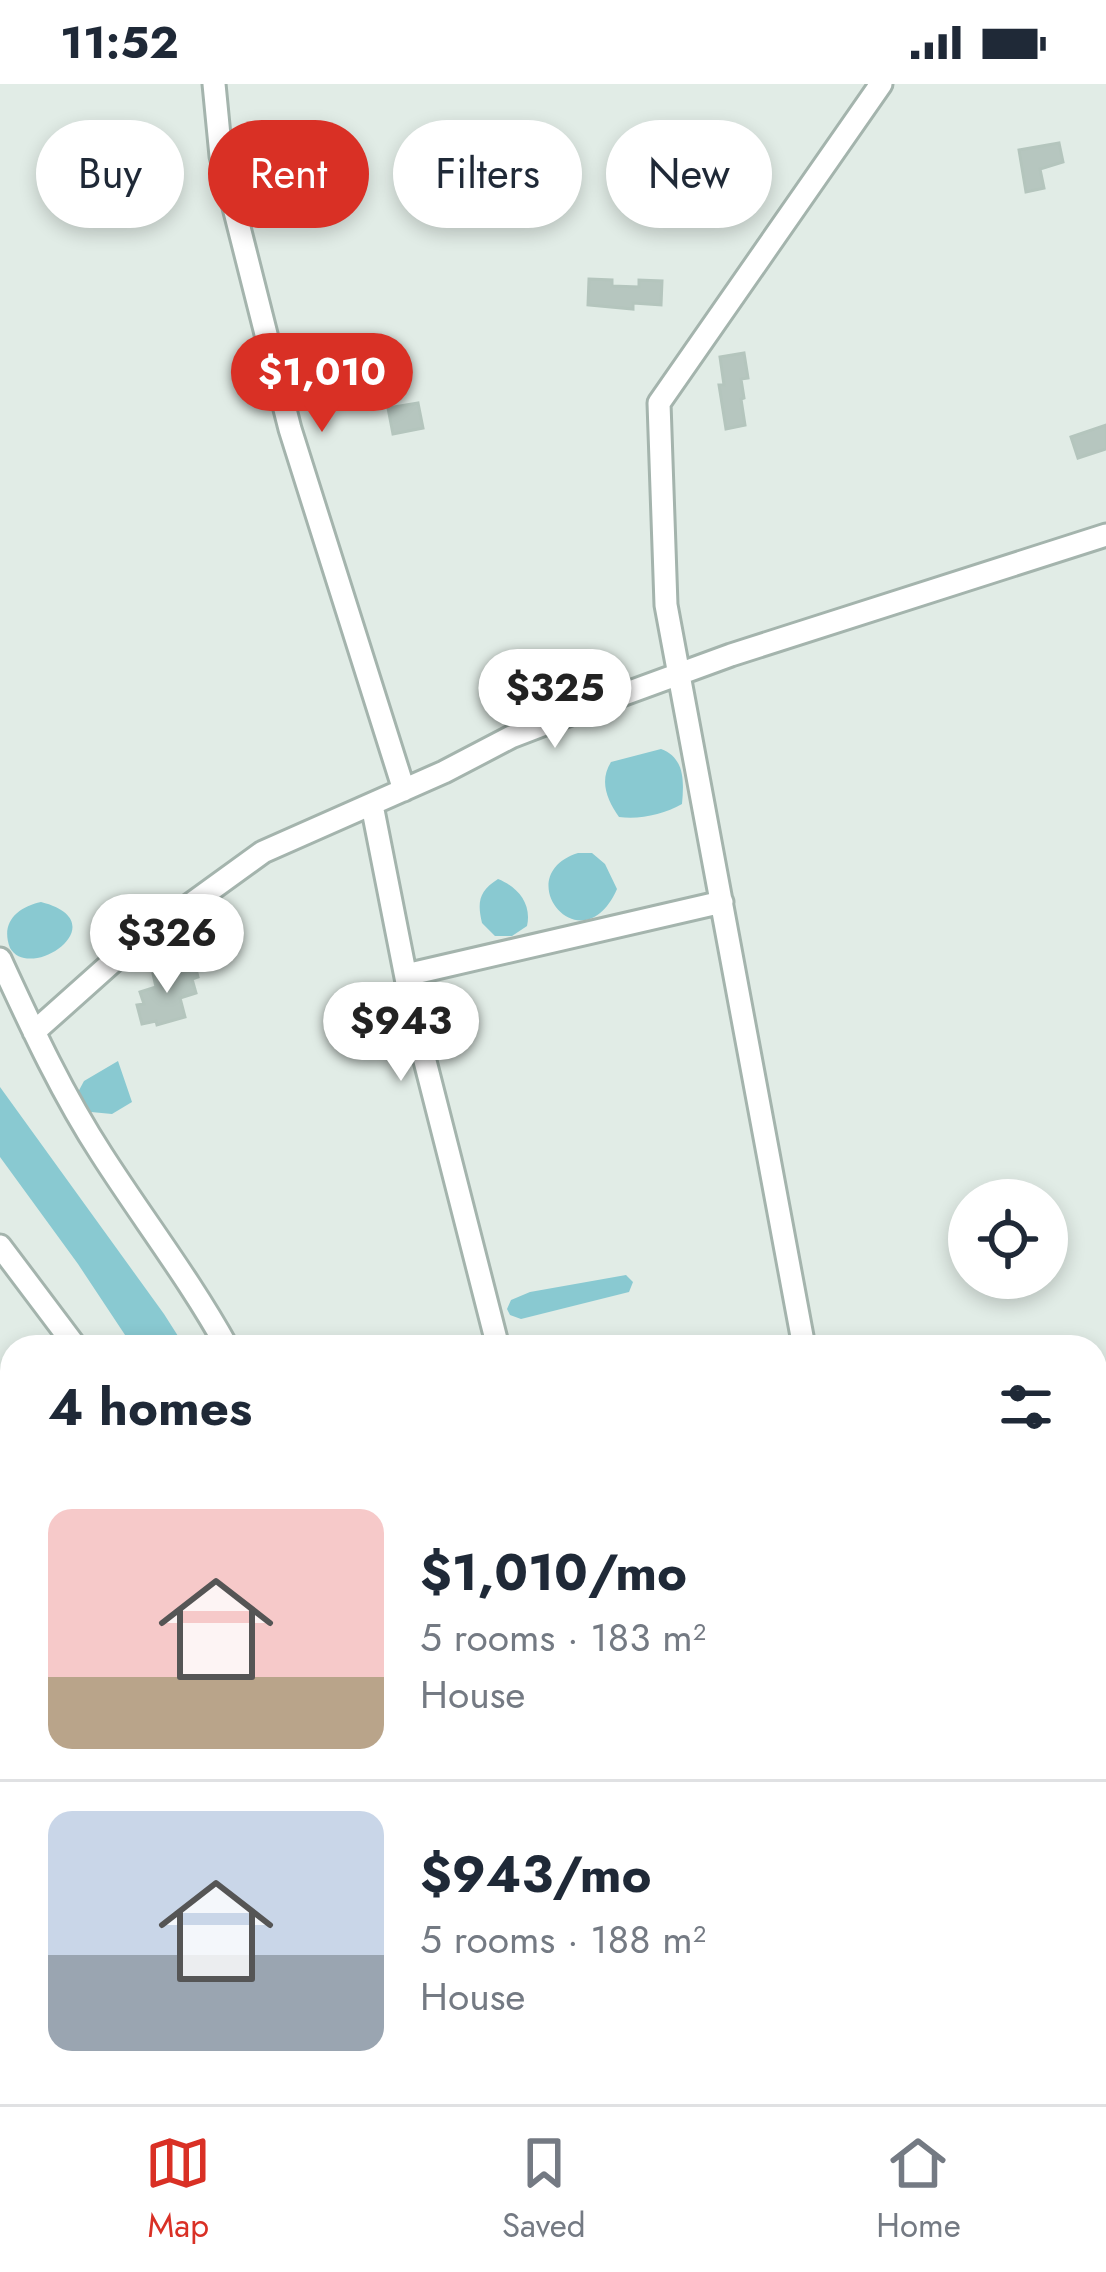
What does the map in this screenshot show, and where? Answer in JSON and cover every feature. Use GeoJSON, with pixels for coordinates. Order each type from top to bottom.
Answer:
{"type":"FeatureCollection","features":[{"type":"Feature","properties":{"kind":"street"},"geometry":{"type":"LineString","coordinates":[[214,84],[221,156],[290,429],[404,790]]}},
{"type":"Feature","properties":{"kind":"street"},"geometry":{"type":"LineString","coordinates":[[802,1335],[667,605],[659,403],[881,84]]}},
{"type":"Feature","properties":{"kind":"street"},"geometry":{"type":"LineString","coordinates":[[34,1032],[118,957],[263,852],[511,737],[680,674],[1106,535]]}},
{"type":"Feature","properties":{"kind":"street"},"geometry":{"type":"LineString","coordinates":[[372,805],[420,1040],[496,1335]]}},
{"type":"Feature","properties":{"kind":"street"},"geometry":{"type":"LineString","coordinates":[[406,975],[722,902]]}},
{"type":"Feature","properties":{"kind":"street"},"geometry":{"type":"LineString","coordinates":[[0,959],[46,1061],[220,1335]]}},
{"type":"Feature","properties":{"kind":"street"},"geometry":{"type":"LineString","coordinates":[[0,1246],[67,1335]]}},
{"type":"Feature","properties":{"kind":"water"},"geometry":{"type":"Polygon","coordinates":[[[661,749],[679,764],[682,804],[652,815],[619,817],[606,790],[611,762],[661,749]]]}},
{"type":"Feature","properties":{"kind":"water"},"geometry":{"type":"Polygon","coordinates":[[[578,853],[592,853],[605,864],[617,889],[602,911],[586,920],[571,918],[558,909],[550,895],[549,879],[558,864],[578,853]]]}},
{"type":"Feature","properties":{"kind":"water"},"geometry":{"type":"Polygon","coordinates":[[[498,879],[517,892],[527,910],[527,926],[512,936],[495,936],[482,923],[481,898],[498,879]]]}},
{"type":"Feature","properties":{"kind":"water"},"geometry":{"type":"Polygon","coordinates":[[[41,902],[63,911],[72,923],[71,935],[49,954],[20,957],[10,948],[9,923],[18,912],[41,902]]]}},
{"type":"Feature","properties":{"kind":"water"},"geometry":{"type":"Polygon","coordinates":[[[118,1061],[132,1102],[112,1114],[91,1112],[77,1094],[84,1081],[118,1061]]]}},
{"type":"Feature","properties":{"kind":"water"},"geometry":{"type":"Polygon","coordinates":[[[0,1087],[177,1335],[125,1335],[0,1157],[0,1087]]]}},
{"type":"Feature","properties":{"kind":"water"},"geometry":{"type":"Polygon","coordinates":[[[626,1275],[633,1282],[629,1292],[521,1319],[507,1309],[511,1300],[530,1292],[626,1275]]]}},
{"type":"Feature","properties":{"kind":"building"},"geometry":{"type":"Polygon","coordinates":[[[1059,143],[1063,162],[1040,169],[1044,188],[1026,192],[1019,150],[1059,143]]]}},
{"type":"Feature","properties":{"kind":"building"},"geometry":{"type":"Polygon","coordinates":[[[589,279],[639,287],[639,280],[662,281],[661,305],[633,303],[633,309],[588,305],[589,279]]]}},
{"type":"Feature","properties":{"kind":"building"},"geometry":{"type":"Polygon","coordinates":[[[744,353],[748,378],[741,379],[745,425],[726,429],[720,357],[744,353]]]}},
{"type":"Feature","properties":{"kind":"building"},"geometry":{"type":"Polygon","coordinates":[[[418,403],[423,428],[393,434],[388,408],[418,403]]]}},
{"type":"Feature","properties":{"kind":"building"},"geometry":{"type":"Polygon","coordinates":[[[1106,425],[1106,449],[1078,458],[1071,437],[1106,425]]]}},
{"type":"Feature","properties":{"kind":"building"},"geometry":{"type":"Polygon","coordinates":[[[195,965],[196,993],[180,998],[185,1017],[142,1024],[137,1005],[144,1004],[140,992],[156,987],[153,974],[195,965]]]}}]}
